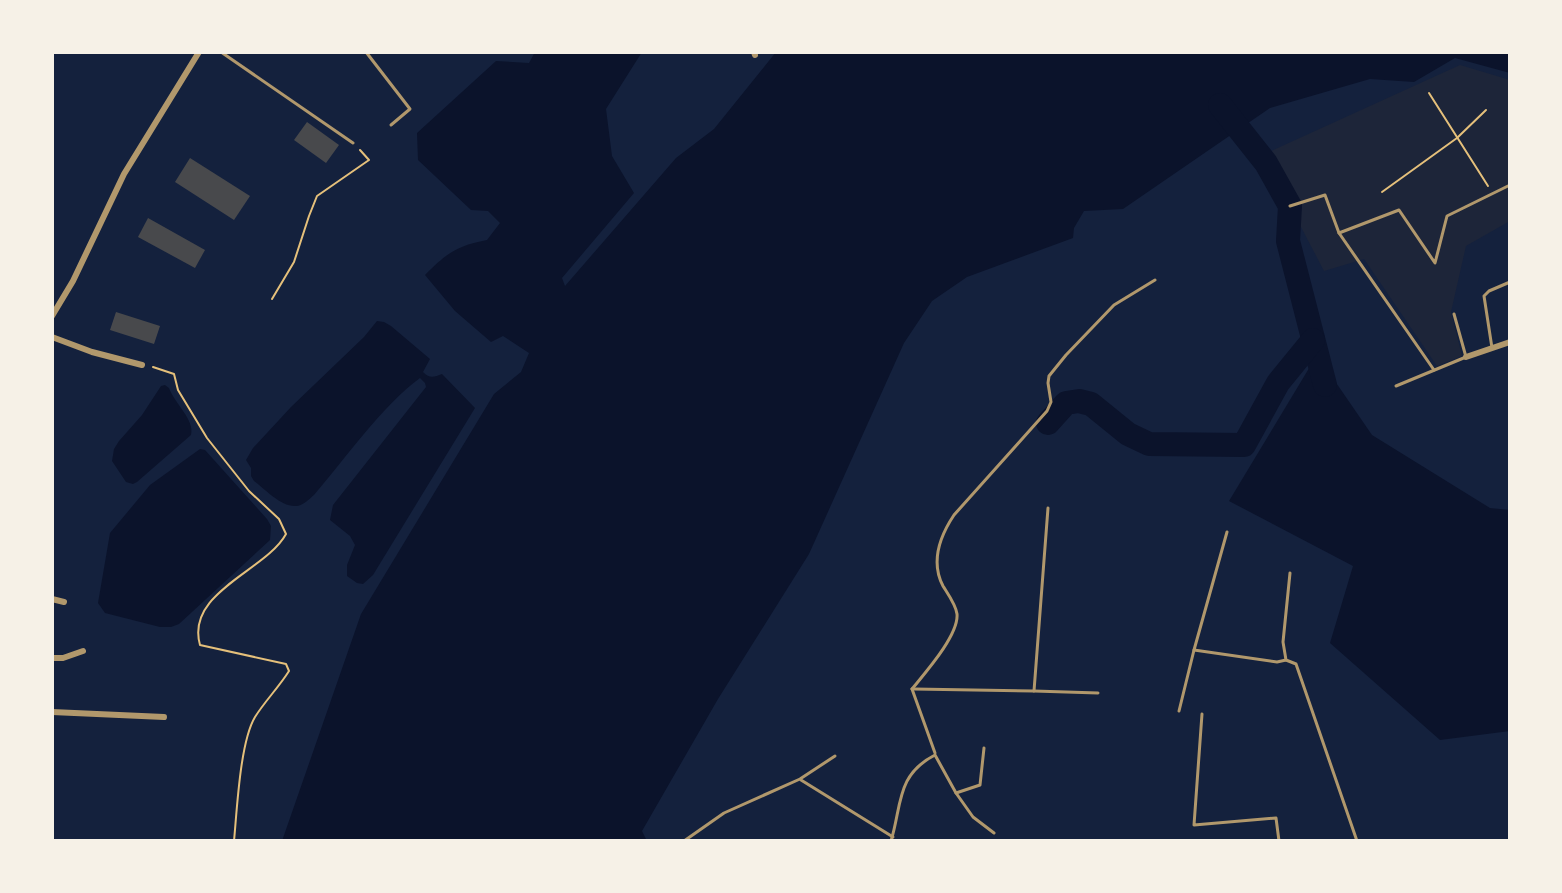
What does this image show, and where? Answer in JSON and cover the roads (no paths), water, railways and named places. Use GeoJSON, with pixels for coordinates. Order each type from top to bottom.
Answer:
{"type":"FeatureCollection","features":[{"type":"Feature","properties":{"kind":"street"},"geometry":{"type":"LineString","coordinates":[[52,316],[73,281],[124,174],[199,52]]}},
{"type":"Feature","properties":{"kind":"street"},"geometry":{"type":"LineString","coordinates":[[52,337],[92,352],[142,365]]}},
{"type":"Feature","properties":{"kind":"street"},"geometry":{"type":"LineString","coordinates":[[1466,357],[1510,342]]}},
{"type":"Feature","properties":{"kind":"street"},"geometry":{"type":"LineString","coordinates":[[52,599],[64,602]]}},
{"type":"Feature","properties":{"kind":"street"},"geometry":{"type":"LineString","coordinates":[[52,658],[63,658],[83,651]]}},
{"type":"Feature","properties":{"kind":"street"},"geometry":{"type":"LineString","coordinates":[[52,712],[164,717]]}},
{"type":"Feature","properties":{"kind":"lane"},"geometry":{"type":"LineString","coordinates":[[221,52],[353,143]]}},
{"type":"Feature","properties":{"kind":"lane"},"geometry":{"type":"LineString","coordinates":[[366,52],[410,109],[391,125]]}},
{"type":"Feature","properties":{"kind":"lane"},"geometry":{"type":"LineString","coordinates":[[1339,233],[1399,210],[1435,263],[1447,216],[1510,185]]}},
{"type":"Feature","properties":{"kind":"lane"},"geometry":{"type":"LineString","coordinates":[[1290,206],[1325,195],[1339,233],[1434,370]]}},
{"type":"Feature","properties":{"kind":"lane"},"geometry":{"type":"LineString","coordinates":[[912,689],[938,657],[955,625],[957,613],[938,573],[937,557],[943,532],[962,505],[1047,411],[1051,402],[1049,376],[1066,355],[1114,305],[1155,280]]}},
{"type":"Feature","properties":{"kind":"lane"},"geometry":{"type":"LineString","coordinates":[[1492,348],[1484,296],[1510,282]]}},
{"type":"Feature","properties":{"kind":"lane"},"geometry":{"type":"LineString","coordinates":[[1396,386],[1466,357],[1454,314]]}},
{"type":"Feature","properties":{"kind":"lane"},"geometry":{"type":"LineString","coordinates":[[1034,691],[1048,508]]}},
{"type":"Feature","properties":{"kind":"lane"},"geometry":{"type":"LineString","coordinates":[[1179,711],[1227,532]]}},
{"type":"Feature","properties":{"kind":"lane"},"geometry":{"type":"LineString","coordinates":[[1286,660],[1283,642],[1290,573]]}},
{"type":"Feature","properties":{"kind":"lane"},"geometry":{"type":"LineString","coordinates":[[1194,650],[1277,662],[1286,660],[1296,664],[1357,841]]}},
{"type":"Feature","properties":{"kind":"lane"},"geometry":{"type":"LineString","coordinates":[[912,689],[1098,693]]}},
{"type":"Feature","properties":{"kind":"lane"},"geometry":{"type":"LineString","coordinates":[[912,689],[935,755],[956,793],[973,817],[994,833]]}},
{"type":"Feature","properties":{"kind":"lane"},"geometry":{"type":"LineString","coordinates":[[1202,714],[1194,825],[1276,818],[1279,841]]}},
{"type":"Feature","properties":{"kind":"lane"},"geometry":{"type":"LineString","coordinates":[[956,793],[980,785],[984,748]]}},
{"type":"Feature","properties":{"kind":"lane"},"geometry":{"type":"LineString","coordinates":[[800,779],[892,839],[899,799],[907,779],[925,760],[935,755]]}},
{"type":"Feature","properties":{"kind":"lane"},"geometry":{"type":"LineString","coordinates":[[684,841],[724,813],[800,779],[835,756]]}},
{"type":"Feature","properties":{"kind":"waterway"},"geometry":{"type":"LineString","coordinates":[[1220,105],[1266,163],[1290,206],[1288,241],[1325,385]]}},
{"type":"Feature","properties":{"kind":"waterway"},"geometry":{"type":"LineString","coordinates":[[1048,423],[1066,403],[1079,401],[1091,404],[1128,434],[1149,444],[1244,445],[1278,383],[1313,340]]}}]}
